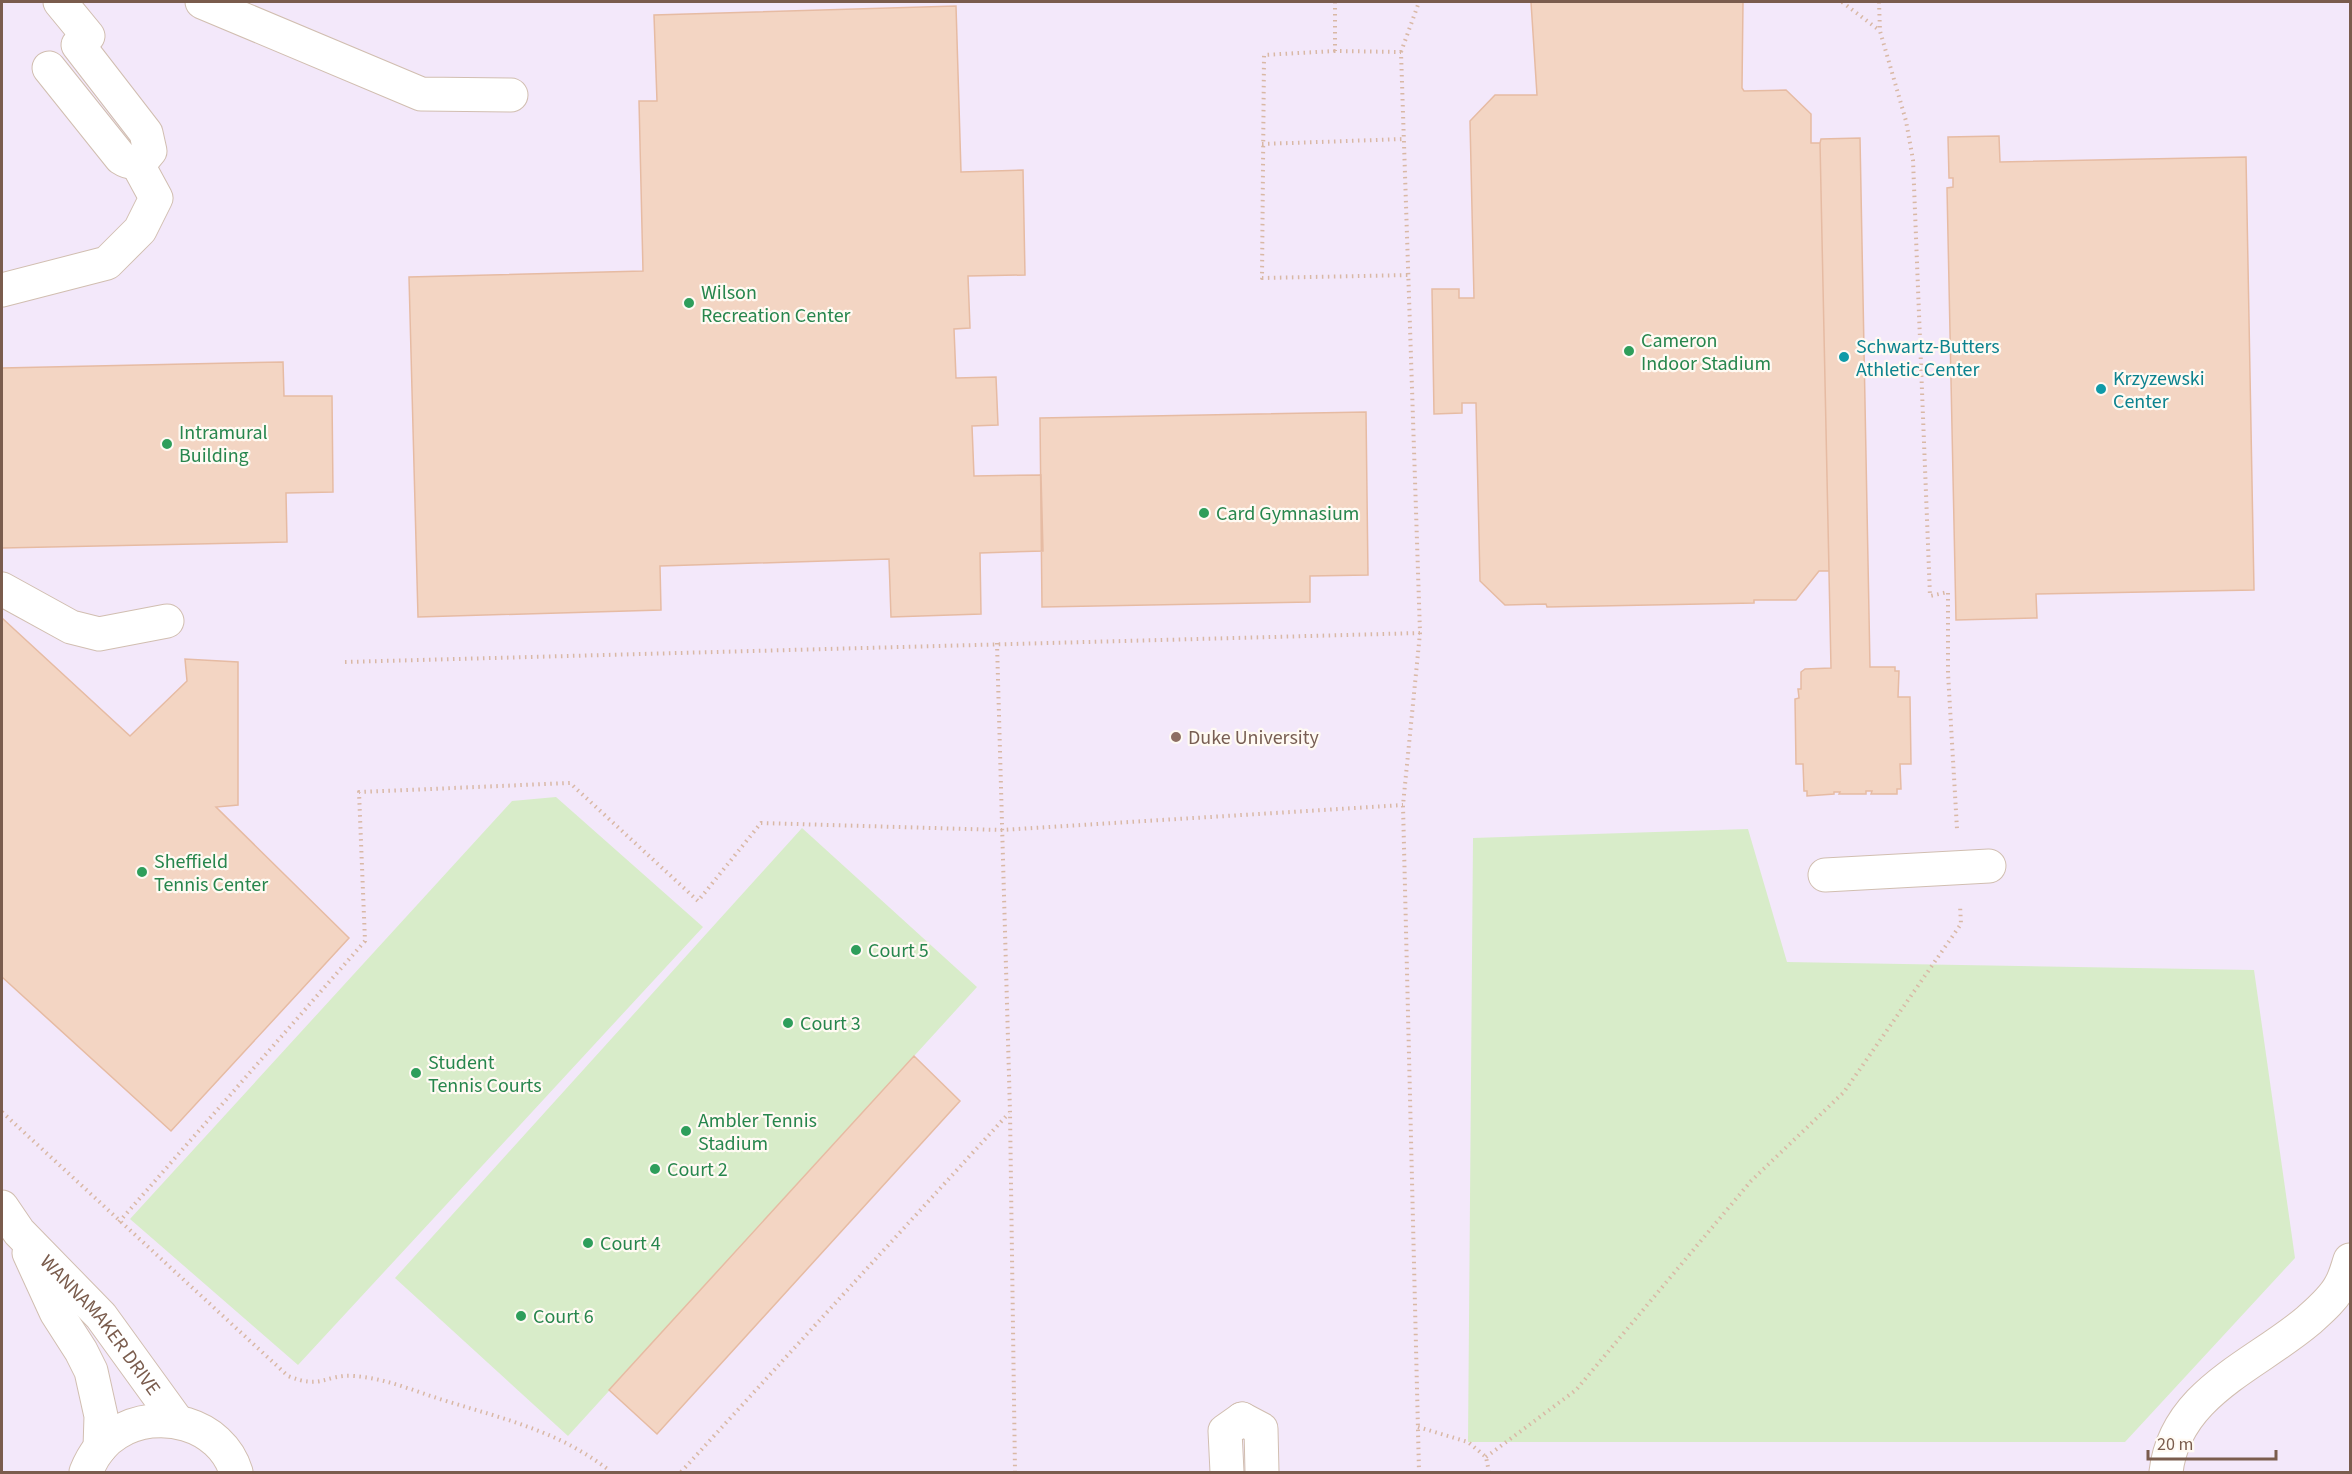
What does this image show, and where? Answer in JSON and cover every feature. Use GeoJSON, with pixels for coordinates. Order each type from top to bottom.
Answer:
{"type":"FeatureCollection","features":[{"type":"Feature","properties":{"kind":"street"},"geometry":{"type":"LineString","coordinates":[[49,68],[121,158],[137,163],[150,151],[146,133],[83,41],[60,2]]}},
{"type":"Feature","properties":{"kind":"street"},"geometry":{"type":"LineString","coordinates":[[202,2],[421,94],[512,95]]}},
{"type":"Feature","properties":{"kind":"street"},"geometry":{"type":"LineString","coordinates":[[2,290],[107,262],[140,230],[156,198],[137,163]]}},
{"type":"Feature","properties":{"kind":"street"},"geometry":{"type":"LineString","coordinates":[[2,589],[71,627],[99,634],[167,621]]}},
{"type":"Feature","properties":{"kind":"street"},"geometry":{"type":"LineString","coordinates":[[1825,875],[1974,867]]}},
{"type":"Feature","properties":{"kind":"street","name":"WANNAMAKER DRIVE"},"geometry":{"type":"LineString","coordinates":[[10,1219],[101,1316],[177,1421]]}},
{"type":"Feature","properties":{"kind":"street","name":"WANNAMAKER DRIVE"},"geometry":{"type":"LineString","coordinates":[[10,1219],[56,1311],[91,1371],[101,1416],[93,1460]]}},
{"type":"Feature","properties":{"kind":"street"},"geometry":{"type":"LineString","coordinates":[[2166,1473],[2168,1456],[2179,1427],[2197,1404],[2228,1376],[2293,1333],[2321,1309],[2340,1288],[2350,1260]]}},
{"type":"Feature","properties":{"kind":"street"},"geometry":{"type":"LineString","coordinates":[[1227,1473],[1225,1431],[1242,1413],[1261,1429],[1262,1473]]}},
{"type":"Feature","properties":{"kind":"street"},"geometry":{"type":"LineString","coordinates":[[93,1460],[116,1433],[135,1424],[156,1420],[177,1421],[195,1427],[211,1437],[225,1450],[240,1471]]}},
{"type":"Feature","properties":{"kind":"path"},"geometry":{"type":"LineString","coordinates":[[1335,2],[1335,51]]}},
{"type":"Feature","properties":{"kind":"path"},"geometry":{"type":"LineString","coordinates":[[1419,2],[1401,52],[1420,633],[1403,805],[1419,1473]]}},
{"type":"Feature","properties":{"kind":"path"},"geometry":{"type":"LineString","coordinates":[[1842,2],[1880,31]]}},
{"type":"Feature","properties":{"kind":"path"},"geometry":{"type":"LineString","coordinates":[[1486,1457],[1576,1390],[1751,1181],[1844,1092],[1961,924],[1974,867],[1948,673],[1948,592],[1930,596],[1912,160],[1906,121],[1880,31],[1879,2]]}},
{"type":"Feature","properties":{"kind":"path"},"geometry":{"type":"LineString","coordinates":[[1401,52],[1335,51],[1264,55],[1262,278],[1409,275]]}},
{"type":"Feature","properties":{"kind":"path"},"geometry":{"type":"LineString","coordinates":[[1262,144],[1404,139]]}},
{"type":"Feature","properties":{"kind":"path"},"geometry":{"type":"LineString","coordinates":[[345,662],[1420,633]]}},
{"type":"Feature","properties":{"kind":"path"},"geometry":{"type":"LineString","coordinates":[[997,643],[1010,1112],[1016,1473]]}},
{"type":"Feature","properties":{"kind":"path"},"geometry":{"type":"LineString","coordinates":[[119,1222],[364,941],[359,792],[570,783],[698,901],[761,823],[1001,830],[1403,805]]}},
{"type":"Feature","properties":{"kind":"path"},"geometry":{"type":"LineString","coordinates":[[2,1112],[288,1376],[307,1384],[353,1376],[385,1381],[553,1435],[585,1451],[610,1471]]}},
{"type":"Feature","properties":{"kind":"path"},"geometry":{"type":"LineString","coordinates":[[681,1473],[1010,1112]]}},
{"type":"Feature","properties":{"kind":"path"},"geometry":{"type":"LineString","coordinates":[[1418,1427],[1467,1442],[1486,1457],[1489,1473]]}},
{"type":"Feature","properties":{"kind":"shaded area","name":"Duke University"},"geometry":{"type":"Polygon","coordinates":[[[2,2],[2350,2],[2350,1472],[2,1472],[2,2]]]}},
{"type":"Feature","properties":{"kind":"green space","name":"Student Tennis Courts"},"geometry":{"type":"Polygon","coordinates":[[[556,797],[703,927],[298,1365],[130,1219],[512,801],[556,797]]]}},
{"type":"Feature","properties":{"kind":"green space","name":"Ambler Tennis Stadium"},"geometry":{"type":"Polygon","coordinates":[[[802,828],[977,987],[568,1436],[395,1278],[802,828]]]}},
{"type":"Feature","properties":{"kind":"green space"},"geometry":{"type":"Polygon","coordinates":[[[1748,829],[1787,962],[2254,970],[2295,1258],[2125,1442],[1468,1442],[1473,838],[1748,829]]]}},
{"type":"Feature","properties":{"kind":"building","name":"Cameron Indoor Stadium"},"geometry":{"type":"Polygon","coordinates":[[[1531,2],[1743,2],[1742,88],[1744,91],[1786,90],[1811,114],[1811,143],[1820,143],[1829,571],[1819,571],[1796,600],[1754,600],[1754,603],[1547,607],[1546,604],[1505,605],[1480,581],[1476,403],[1462,403],[1462,413],[1434,414],[1432,289],[1459,289],[1459,298],[1474,298],[1470,121],[1495,95],[1537,95],[1531,2]]]}},
{"type":"Feature","properties":{"kind":"building","name":"Wilson Recreation Center"},"geometry":{"type":"Polygon","coordinates":[[[956,6],[961,172],[1023,170],[1025,275],[968,276],[970,328],[954,329],[956,378],[996,377],[998,425],[972,426],[974,476],[1041,475],[1043,551],[980,553],[981,614],[891,617],[889,559],[660,566],[661,610],[418,617],[409,277],[643,271],[639,101],[657,101],[654,15],[956,6]]]}},
{"type":"Feature","properties":{"kind":"building","name":"Krzyzewski Center"},"geometry":{"type":"Polygon","coordinates":[[[1999,136],[2000,162],[2246,157],[2254,590],[2036,594],[2037,618],[1956,620],[1947,188],[1953,187],[1953,178],[1949,178],[1948,137],[1999,136]]]}},
{"type":"Feature","properties":{"kind":"building","name":"Schwartz-Butters Athletic Center"},"geometry":{"type":"Polygon","coordinates":[[[1860,138],[1870,667],[1895,667],[1895,671],[1899,671],[1898,697],[1910,697],[1911,764],[1900,764],[1901,789],[1897,789],[1897,794],[1871,794],[1872,791],[1866,791],[1866,794],[1834,792],[1834,794],[1807,796],[1807,791],[1804,791],[1803,764],[1796,764],[1795,699],[1799,698],[1798,689],[1801,689],[1801,672],[1805,669],[1831,668],[1820,143],[1821,139],[1860,138]]]}},
{"type":"Feature","properties":{"kind":"building","name":"Intramural Building"},"geometry":{"type":"Polygon","coordinates":[[[283,362],[284,396],[332,396],[333,492],[286,493],[287,542],[2,548],[2,368],[283,362]]]}},
{"type":"Feature","properties":{"kind":"building","name":"Card Gymnasium"},"geometry":{"type":"Polygon","coordinates":[[[1366,412],[1368,575],[1310,576],[1310,602],[1042,607],[1040,418],[1366,412]]]}},
{"type":"Feature","properties":{"kind":"building","name":"Sheffield Tennis Center"},"geometry":{"type":"Polygon","coordinates":[[[2,618],[130,736],[187,681],[185,659],[238,662],[238,805],[216,807],[349,938],[171,1131],[2,977],[2,618]]]}},
{"type":"Feature","properties":{"kind":"building"},"geometry":{"type":"Polygon","coordinates":[[[914,1056],[960,1101],[657,1434],[609,1390],[914,1056]]]}},
{"type":"Feature","properties":{"kind":"place","name":"Wilson Recreation Center"},"geometry":{"type":"Point","coordinates":[689,303]}},
{"type":"Feature","properties":{"kind":"place","name":"Cameron Indoor Stadium"},"geometry":{"type":"Point","coordinates":[1629,351]}},
{"type":"Feature","properties":{"kind":"place","name":"Schwartz-Butters Athletic Center"},"geometry":{"type":"Point","coordinates":[1844,357]}},
{"type":"Feature","properties":{"kind":"place","name":"Krzyzewski Center"},"geometry":{"type":"Point","coordinates":[2101,389]}},
{"type":"Feature","properties":{"kind":"place","name":"Intramural Building"},"geometry":{"type":"Point","coordinates":[167,444]}},
{"type":"Feature","properties":{"kind":"place","name":"Card Gymnasium"},"geometry":{"type":"Point","coordinates":[1204,513]}},
{"type":"Feature","properties":{"kind":"place","name":"Duke University"},"geometry":{"type":"Point","coordinates":[1176,737]}},
{"type":"Feature","properties":{"kind":"place","name":"Sheffield Tennis Center"},"geometry":{"type":"Point","coordinates":[142,872]}},
{"type":"Feature","properties":{"kind":"place","name":"Court 5"},"geometry":{"type":"Point","coordinates":[856,950]}},
{"type":"Feature","properties":{"kind":"place","name":"Court 3"},"geometry":{"type":"Point","coordinates":[788,1023]}},
{"type":"Feature","properties":{"kind":"place","name":"Student Tennis Courts"},"geometry":{"type":"Point","coordinates":[416,1073]}},
{"type":"Feature","properties":{"kind":"place","name":"Ambler Tennis Stadium"},"geometry":{"type":"Point","coordinates":[686,1131]}},
{"type":"Feature","properties":{"kind":"place","name":"Court 2"},"geometry":{"type":"Point","coordinates":[655,1169]}},
{"type":"Feature","properties":{"kind":"place","name":"Court 4"},"geometry":{"type":"Point","coordinates":[588,1243]}},
{"type":"Feature","properties":{"kind":"place","name":"Court 6"},"geometry":{"type":"Point","coordinates":[521,1316]}}]}
